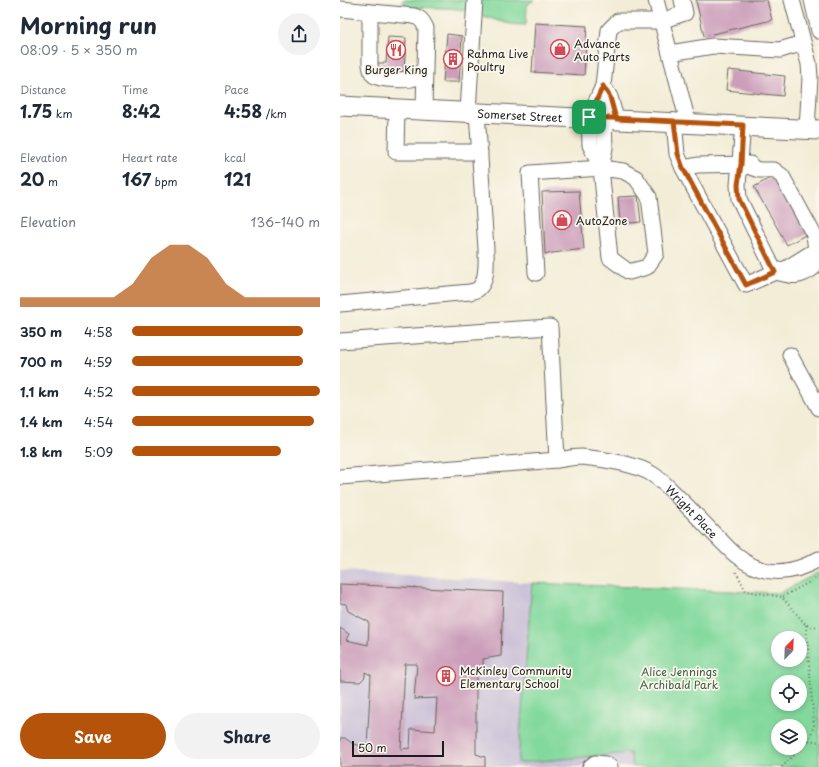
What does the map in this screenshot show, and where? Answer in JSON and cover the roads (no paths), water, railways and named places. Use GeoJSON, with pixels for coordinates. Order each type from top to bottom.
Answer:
{"type":"FeatureCollection","features":[{"type":"Feature","properties":{"kind":"main road","name":"Somerset Street"},"geometry":{"type":"LineString","coordinates":[[340,106],[813,129]]}},
{"type":"Feature","properties":{"kind":"street"},"geometry":{"type":"LineString","coordinates":[[340,304],[470,292],[478,290],[484,278],[486,249],[480,152],[473,112],[475,0]]}},
{"type":"Feature","properties":{"kind":"street"},"geometry":{"type":"LineString","coordinates":[[656,0],[670,53],[681,122],[678,154],[683,168],[746,285],[787,268],[816,250],[814,235],[782,176],[774,170],[759,170],[741,164]]}},
{"type":"Feature","properties":{"kind":"street"},"geometry":{"type":"LineString","coordinates":[[536,273],[530,173],[601,168],[623,170],[636,178],[649,197],[656,254],[647,267],[629,272],[610,258],[601,168],[605,148],[603,86],[609,30],[618,21],[662,21],[685,13],[682,0]]}},
{"type":"Feature","properties":{"kind":"street"},"geometry":{"type":"LineString","coordinates":[[792,0],[809,64],[813,129]]}},
{"type":"Feature","properties":{"kind":"street"},"geometry":{"type":"LineString","coordinates":[[812,0],[819,31]]}},
{"type":"Feature","properties":{"kind":"street"},"geometry":{"type":"LineString","coordinates":[[340,9],[414,16],[423,22],[426,28],[424,109]]}},
{"type":"Feature","properties":{"kind":"street"},"geometry":{"type":"LineString","coordinates":[[368,12],[370,21],[370,65],[374,76],[404,80],[415,78],[424,69]]}},
{"type":"Feature","properties":{"kind":"street"},"geometry":{"type":"LineString","coordinates":[[670,53],[713,46],[780,50],[803,43]]}},
{"type":"Feature","properties":{"kind":"street"},"geometry":{"type":"LineString","coordinates":[[603,86],[610,97],[603,118]]}},
{"type":"Feature","properties":{"kind":"street"},"geometry":{"type":"LineString","coordinates":[[397,108],[396,152],[480,152]]}},
{"type":"Feature","properties":{"kind":"street"},"geometry":{"type":"LineString","coordinates":[[743,125],[741,164],[738,185],[739,199],[780,283],[805,285],[819,273]]}},
{"type":"Feature","properties":{"kind":"street"},"geometry":{"type":"LineString","coordinates":[[683,168],[698,165],[756,164],[772,166],[784,170],[819,230]]}},
{"type":"Feature","properties":{"kind":"street"},"geometry":{"type":"LineString","coordinates":[[340,341],[550,328],[557,460]]}},
{"type":"Feature","properties":{"kind":"street"},"geometry":{"type":"LineString","coordinates":[[790,355],[819,408]]}},
{"type":"Feature","properties":{"kind":"street","name":"Wright Place"},"geometry":{"type":"LineString","coordinates":[[340,477],[580,457],[635,466],[653,474],[737,556],[750,565],[776,572],[791,571],[803,568],[819,559]]}},
{"type":"Feature","properties":{"kind":"street"},"geometry":{"type":"LineString","coordinates":[[590,767],[595,763],[605,764],[610,767]]}},
{"type":"Feature","properties":{"kind":"place","name":"Advance Auto Parts"},"geometry":{"type":"Point","coordinates":[560,49]}},
{"type":"Feature","properties":{"kind":"place","name":"Burger King"},"geometry":{"type":"Point","coordinates":[396,50]}},
{"type":"Feature","properties":{"kind":"place","name":"Rahma Live Poultry"},"geometry":{"type":"Point","coordinates":[453,59]}},
{"type":"Feature","properties":{"kind":"place","name":"AutoZone"},"geometry":{"type":"Point","coordinates":[562,220]}},
{"type":"Feature","properties":{"kind":"place","name":"McKinley Community Elementary School"},"geometry":{"type":"Point","coordinates":[446,676]}},
{"type":"Feature","properties":{"kind":"park label","name":"Alice Jennings Archibald Park"},"geometry":{"type":"Point","coordinates":[679,677]}}]}
